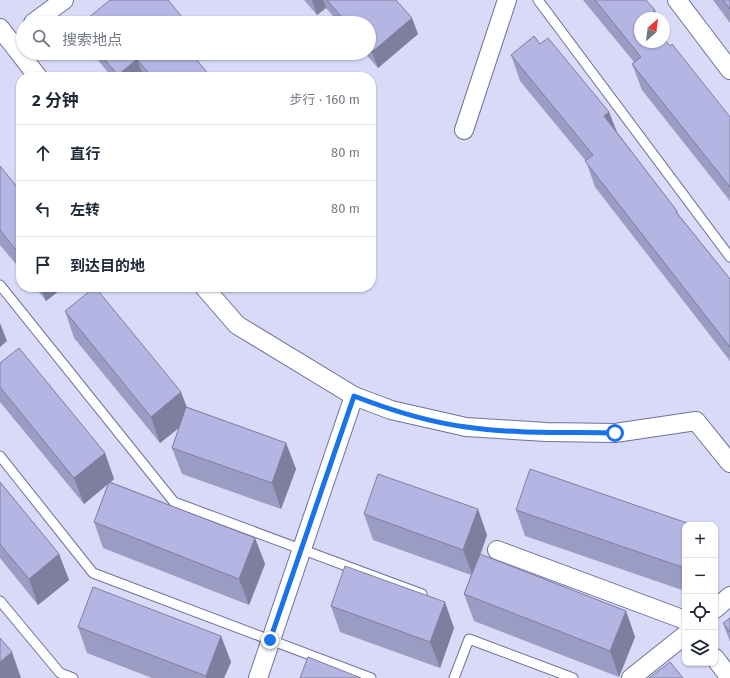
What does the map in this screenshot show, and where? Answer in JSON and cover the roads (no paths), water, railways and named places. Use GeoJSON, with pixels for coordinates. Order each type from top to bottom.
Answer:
{"type":"FeatureCollection","features":[{"type":"Feature","properties":{"kind":"street"},"geometry":{"type":"LineString","coordinates":[[42,16],[64,0]]}},
{"type":"Feature","properties":{"kind":"street"},"geometry":{"type":"LineString","coordinates":[[464,130],[507,0]]}},
{"type":"Feature","properties":{"kind":"street"},"geometry":{"type":"LineString","coordinates":[[677,0],[730,70]]}},
{"type":"Feature","properties":{"kind":"street"},"geometry":{"type":"LineString","coordinates":[[8,36],[16,47]]}},
{"type":"Feature","properties":{"kind":"street"},"geometry":{"type":"LineString","coordinates":[[26,60],[34,72]]}},
{"type":"Feature","properties":{"kind":"street"},"geometry":{"type":"LineString","coordinates":[[208,292],[237,325],[354,396],[391,410],[466,427],[546,432],[615,433],[696,421],[730,463]]}},
{"type":"Feature","properties":{"kind":"street"},"geometry":{"type":"LineString","coordinates":[[258,678],[354,396]]}},
{"type":"Feature","properties":{"kind":"street"},"geometry":{"type":"LineString","coordinates":[[497,550],[682,619]]}},
{"type":"Feature","properties":{"kind":"street"},"geometry":{"type":"LineString","coordinates":[[718,606],[730,596]]}},
{"type":"Feature","properties":{"kind":"street"},"geometry":{"type":"LineString","coordinates":[[631,678],[682,637]]}},
{"type":"Feature","properties":{"kind":"street"},"geometry":{"type":"LineString","coordinates":[[718,662],[730,678]]}},
{"type":"Feature","properties":{"kind":"lane"},"geometry":{"type":"LineString","coordinates":[[538,0],[730,257]]}},
{"type":"Feature","properties":{"kind":"lane"},"geometry":{"type":"LineString","coordinates":[[0,285],[174,502],[433,598]]}},
{"type":"Feature","properties":{"kind":"lane"},"geometry":{"type":"LineString","coordinates":[[0,456],[93,573],[371,678]]}},
{"type":"Feature","properties":{"kind":"lane"},"geometry":{"type":"LineString","coordinates":[[0,601],[60,673],[73,678]]}},
{"type":"Feature","properties":{"kind":"lane"},"geometry":{"type":"LineString","coordinates":[[454,678],[469,639],[573,678]]}}]}
